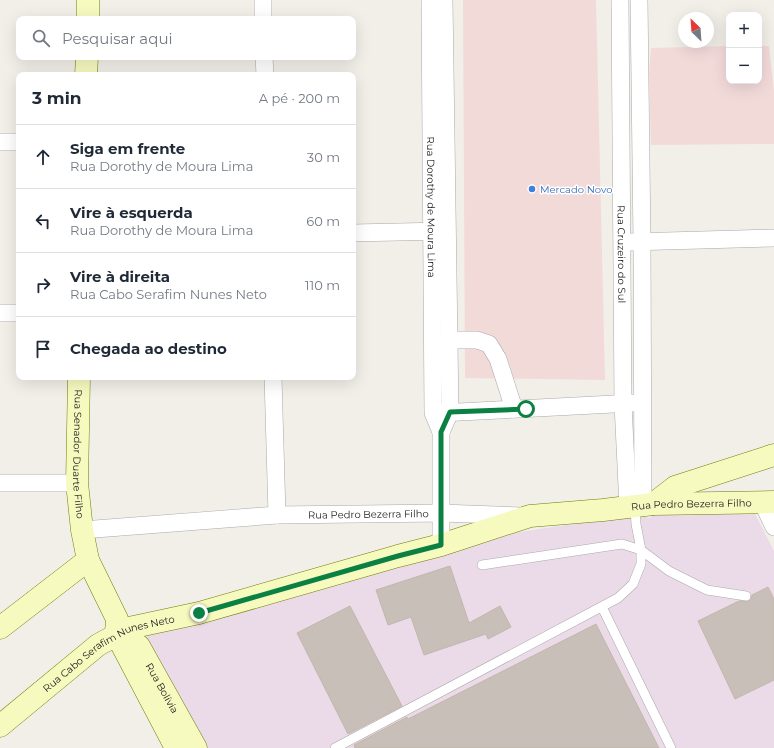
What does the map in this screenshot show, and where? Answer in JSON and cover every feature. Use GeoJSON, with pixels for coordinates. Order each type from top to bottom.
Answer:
{"type":"FeatureCollection","features":[{"type":"Feature","properties":{"kind":"main road"},"geometry":{"type":"LineString","coordinates":[[88,0],[88,16]]}},
{"type":"Feature","properties":{"kind":"main road"},"geometry":{"type":"LineString","coordinates":[[86,72],[87,60]]}},
{"type":"Feature","properties":{"kind":"main road","name":"Rua Senador Duarte Filho"},"geometry":{"type":"LineString","coordinates":[[79,380],[77,483],[82,530],[88,560],[121,627]]}},
{"type":"Feature","properties":{"kind":"main road"},"geometry":{"type":"LineString","coordinates":[[640,506],[675,487],[774,455]]}},
{"type":"Feature","properties":{"kind":"main road","name":"Rua Pedro Bezerra Filho"},"geometry":{"type":"LineString","coordinates":[[530,516],[640,506],[768,502]]}},
{"type":"Feature","properties":{"kind":"main road","name":"Rua Cabo Serafim Nunes Neto"},"geometry":{"type":"LineString","coordinates":[[0,726],[121,627],[199,613],[441,545],[530,516]]}},
{"type":"Feature","properties":{"kind":"main road"},"geometry":{"type":"LineString","coordinates":[[0,628],[88,560]]}},
{"type":"Feature","properties":{"kind":"main road","name":"Rua Bolívia"},"geometry":{"type":"LineString","coordinates":[[121,627],[176,748]]}},
{"type":"Feature","properties":{"kind":"main road","name":"Rua Bolívia"},"geometry":{"type":"LineString","coordinates":[[121,627],[196,748]]}},
{"type":"Feature","properties":{"kind":"street"},"geometry":{"type":"LineString","coordinates":[[263,0],[263,16]]}},
{"type":"Feature","properties":{"kind":"street","name":"Rua Dorothy de Moura Lima"},"geometry":{"type":"LineString","coordinates":[[430,0],[440,231],[449,340],[441,432],[441,545]]}},
{"type":"Feature","properties":{"kind":"street","name":"Rua Dorothy de Moura Lima"},"geometry":{"type":"LineString","coordinates":[[442,413],[440,231],[444,0]]}},
{"type":"Feature","properties":{"kind":"street","name":"Rua Cruzeiro do Sul"},"geometry":{"type":"LineString","coordinates":[[620,0],[623,404],[640,506]]}},
{"type":"Feature","properties":{"kind":"street","name":"Rua Cruzeiro do Sul"},"geometry":{"type":"LineString","coordinates":[[638,0],[642,242],[642,403],[640,506]]}},
{"type":"Feature","properties":{"kind":"street"},"geometry":{"type":"LineString","coordinates":[[264,60],[265,72]]}},
{"type":"Feature","properties":{"kind":"street"},"geometry":{"type":"LineString","coordinates":[[0,142],[16,142]]}},
{"type":"Feature","properties":{"kind":"street"},"geometry":{"type":"LineString","coordinates":[[356,233],[440,231]]}},
{"type":"Feature","properties":{"kind":"street"},"geometry":{"type":"LineString","coordinates":[[622,241],[642,242],[774,238]]}},
{"type":"Feature","properties":{"kind":"street"},"geometry":{"type":"LineString","coordinates":[[0,313],[16,313]]}},
{"type":"Feature","properties":{"kind":"street"},"geometry":{"type":"LineString","coordinates":[[449,340],[477,340],[489,344],[498,359],[514,409]]}},
{"type":"Feature","properties":{"kind":"street"},"geometry":{"type":"LineString","coordinates":[[273,380],[277,514]]}},
{"type":"Feature","properties":{"kind":"street"},"geometry":{"type":"LineString","coordinates":[[442,413],[642,403]]}},
{"type":"Feature","properties":{"kind":"street"},"geometry":{"type":"LineString","coordinates":[[0,483],[77,483]]}},
{"type":"Feature","properties":{"kind":"street"},"geometry":{"type":"LineString","coordinates":[[768,502],[774,527]]}},
{"type":"Feature","properties":{"kind":"street","name":"Rua Pedro Bezerra Filho"},"geometry":{"type":"LineString","coordinates":[[82,530],[277,514],[441,513],[530,516]]}},
{"type":"Feature","properties":{"kind":"lane"},"geometry":{"type":"LineString","coordinates":[[335,748],[618,598],[633,584],[641,564],[641,550],[636,524],[640,506]]}},
{"type":"Feature","properties":{"kind":"lane"},"geometry":{"type":"LineString","coordinates":[[482,565],[622,544],[641,550],[669,571],[707,590],[746,596]]}},
{"type":"Feature","properties":{"kind":"lane"},"geometry":{"type":"LineString","coordinates":[[602,607],[671,748]]}},
{"type":"Feature","properties":{"kind":"shaded area","name":"Mercado Novo"},"geometry":{"type":"Polygon","coordinates":[[[463,0],[596,0],[605,380],[465,378],[463,0]]]}},
{"type":"Feature","properties":{"kind":"shaded area"},"geometry":{"type":"Polygon","coordinates":[[[714,46],[726,46],[726,84],[762,84],[762,46],[769,46],[774,91],[774,144],[651,145],[649,73],[651,48],[714,48],[714,46]]]}},
{"type":"Feature","properties":{"kind":"shaded area"},"geometry":{"type":"Polygon","coordinates":[[[659,511],[754,512],[774,551],[774,748],[207,748],[144,632],[481,538],[638,514],[649,518],[659,511]]]}},
{"type":"Feature","properties":{"kind":"building"},"geometry":{"type":"Polygon","coordinates":[[[450,566],[469,623],[500,606],[511,627],[488,639],[486,634],[424,655],[411,617],[388,625],[376,590],[450,566]]]}},
{"type":"Feature","properties":{"kind":"building"},"geometry":{"type":"Polygon","coordinates":[[[768,587],[774,599],[774,680],[735,699],[698,621],[739,601],[749,601],[752,595],[768,587]]]}},
{"type":"Feature","properties":{"kind":"building"},"geometry":{"type":"Polygon","coordinates":[[[350,606],[402,706],[348,734],[297,633],[350,606]]]}},
{"type":"Feature","properties":{"kind":"building"},"geometry":{"type":"Polygon","coordinates":[[[596,624],[659,748],[355,748],[354,745],[407,717],[408,719],[596,624]]]}},
{"type":"Feature","properties":{"kind":"place","name":"Mercado Novo"},"geometry":{"type":"Point","coordinates":[532,189]}},
{"type":"Feature","properties":{"kind":"route"},"geometry":{"type":"LineString","coordinates":[[199,613],[441,545],[441,432],[450,412],[526,409]]}}]}
